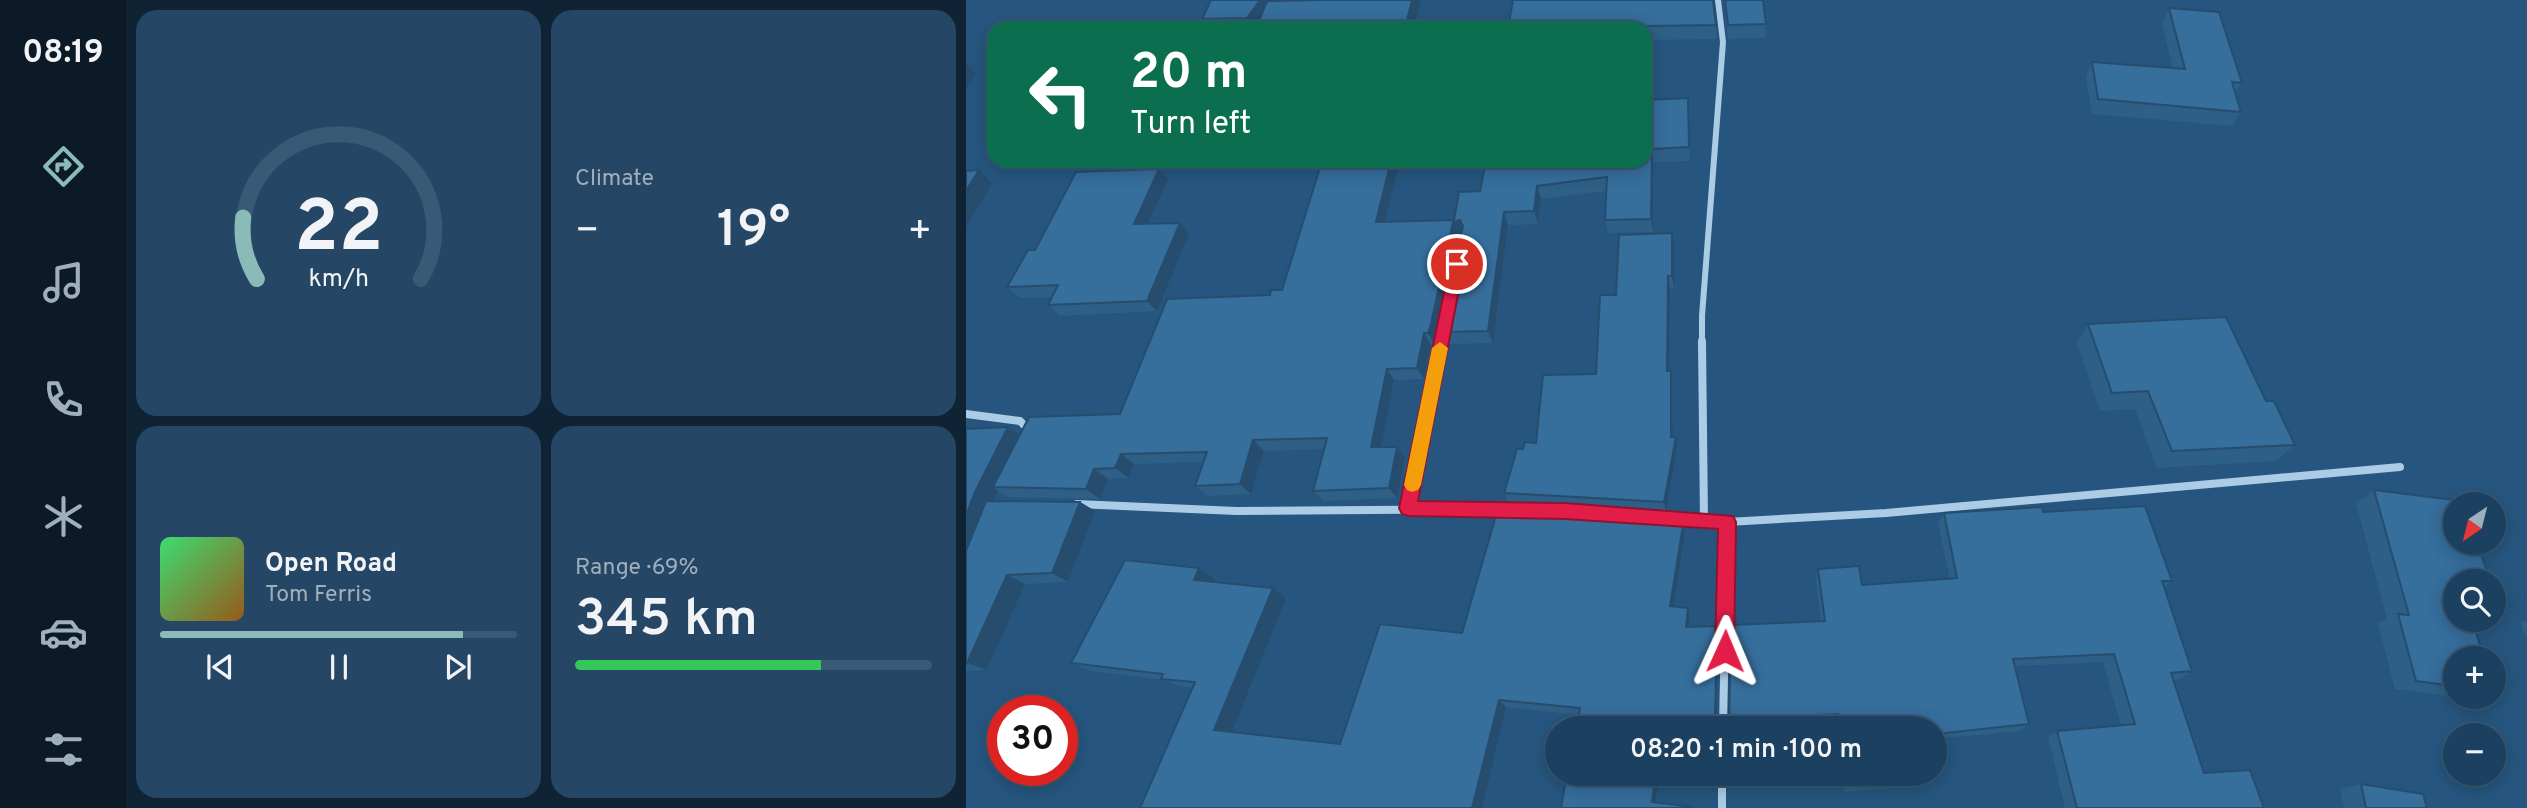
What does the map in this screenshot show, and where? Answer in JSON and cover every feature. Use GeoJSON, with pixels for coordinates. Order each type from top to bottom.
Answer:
{"type":"FeatureCollection","features":[{"type":"Feature","properties":{"kind":"street"},"geometry":{"type":"LineString","coordinates":[[1704,521],[1702,316],[1723,42],[1718,0]]}},
{"type":"Feature","properties":{"kind":"street"},"geometry":{"type":"LineString","coordinates":[[1408,508],[1447,316]]}},
{"type":"Feature","properties":{"kind":"street"},"geometry":{"type":"LineString","coordinates":[[966,414],[1020,421],[1030,428],[1031,439]]}},
{"type":"Feature","properties":{"kind":"street"},"geometry":{"type":"LineString","coordinates":[[1666,518],[1727,522],[1885,513],[2400,467]]}},
{"type":"Feature","properties":{"kind":"street"},"geometry":{"type":"LineString","coordinates":[[1065,504],[1236,511],[1510,509]]}},
{"type":"Feature","properties":{"kind":"street"},"geometry":{"type":"LineString","coordinates":[[1723,716],[1727,522]]}},
{"type":"Feature","properties":{"kind":"street"},"geometry":{"type":"LineString","coordinates":[[1722,786],[1722,808]]}},
{"type":"Feature","properties":{"kind":"building"},"geometry":{"type":"Polygon","coordinates":[[[1211,0],[1260,0],[1247,18],[1202,19],[1211,0]]]}},
{"type":"Feature","properties":{"kind":"building"},"geometry":{"type":"Polygon","coordinates":[[[1412,0],[1407,21],[1259,21],[1267,1],[1412,0]]]}},
{"type":"Feature","properties":{"kind":"building"},"geometry":{"type":"Polygon","coordinates":[[[1513,0],[1713,0],[1716,25],[1652,26],[1652,21],[1509,21],[1513,0]]]}},
{"type":"Feature","properties":{"kind":"building"},"geometry":{"type":"Polygon","coordinates":[[[1725,0],[1763,0],[1766,24],[1728,25],[1725,0]]]}},
{"type":"Feature","properties":{"kind":"building"},"geometry":{"type":"Polygon","coordinates":[[[2169,8],[2219,12],[2242,83],[2232,82],[2241,112],[2098,99],[2092,62],[2185,69],[2169,8]]]}},
{"type":"Feature","properties":{"kind":"building"},"geometry":{"type":"Polygon","coordinates":[[[1688,98],[1689,147],[1652,149],[1652,100],[1688,98]]]}},
{"type":"Feature","properties":{"kind":"building"},"geometry":{"type":"Polygon","coordinates":[[[1320,168],[1389,168],[1376,222],[1454,220],[1459,192],[1480,191],[1485,168],[1652,168],[1651,219],[1605,220],[1607,177],[1537,186],[1534,211],[1504,212],[1488,331],[1442,332],[1463,226],[1460,220],[1453,222],[1431,324],[1428,333],[1424,333],[1417,368],[1387,369],[1371,447],[1397,447],[1389,488],[1313,491],[1327,438],[1253,440],[1240,484],[1195,486],[1207,452],[1121,454],[1115,468],[1094,469],[1086,489],[993,487],[1029,417],[1120,414],[1167,299],[1270,295],[1271,290],[1282,290],[1320,168]]]}},
{"type":"Feature","properties":{"kind":"building"},"geometry":{"type":"Polygon","coordinates":[[[1159,169],[1134,224],[1180,223],[1147,301],[1048,305],[1058,285],[1007,287],[1028,250],[1035,250],[1076,172],[1159,169]]]}},
{"type":"Feature","properties":{"kind":"building"},"geometry":{"type":"Polygon","coordinates":[[[979,170],[966,191],[966,171],[979,170]]]}},
{"type":"Feature","properties":{"kind":"building"},"geometry":{"type":"Polygon","coordinates":[[[1672,233],[1672,276],[1668,276],[1667,371],[1671,371],[1671,437],[1676,437],[1664,502],[1504,493],[1517,449],[1523,449],[1525,442],[1536,443],[1543,375],[1596,374],[1600,295],[1616,295],[1619,235],[1672,233]]]}},
{"type":"Feature","properties":{"kind":"building"},"geometry":{"type":"Polygon","coordinates":[[[2226,317],[2266,401],[2274,401],[2295,445],[2172,451],[2148,391],[2112,393],[2088,324],[2226,317]]]}},
{"type":"Feature","properties":{"kind":"building"},"geometry":{"type":"Polygon","coordinates":[[[1008,427],[975,492],[966,516],[966,429],[1008,427]]]}},
{"type":"Feature","properties":{"kind":"building"},"geometry":{"type":"Polygon","coordinates":[[[2374,490],[2443,499],[2443,555],[2481,555],[2486,569],[2443,569],[2443,632],[2476,632],[2480,646],[2443,646],[2443,684],[2416,681],[2398,614],[2409,615],[2374,490]]]}},
{"type":"Feature","properties":{"kind":"building"},"geometry":{"type":"Polygon","coordinates":[[[986,501],[1080,502],[1052,573],[1007,575],[966,664],[966,551],[986,501]]]}},
{"type":"Feature","properties":{"kind":"building"},"geometry":{"type":"Polygon","coordinates":[[[1499,505],[1662,514],[1661,517],[1684,519],[1670,606],[1688,608],[1686,627],[1717,626],[1715,716],[1578,716],[1580,708],[1499,700],[1472,808],[1140,808],[1195,682],[1161,679],[1163,674],[1071,663],[1125,560],[1199,568],[1194,580],[1273,588],[1214,730],[1340,744],[1380,624],[1462,633],[1499,505]]]}},
{"type":"Feature","properties":{"kind":"building"},"geometry":{"type":"Polygon","coordinates":[[[2145,506],[2172,581],[2162,581],[2192,671],[2171,673],[2204,773],[2250,770],[2264,808],[2077,808],[2057,731],[2135,724],[2114,654],[2013,659],[2029,724],[1947,733],[1947,716],[1729,716],[1731,625],[1825,621],[1818,569],[1859,566],[1862,585],[1957,578],[1944,513],[2042,507],[2043,512],[2145,506]]]}},
{"type":"Feature","properties":{"kind":"building"},"geometry":{"type":"Polygon","coordinates":[[[2361,784],[2423,794],[2427,808],[2366,808],[2361,784]]]}},
{"type":"Feature","properties":{"kind":"building"},"geometry":{"type":"Polygon","coordinates":[[[1565,786],[1654,786],[1652,802],[1693,807],[1693,808],[1561,808],[1565,786]]]}},
{"type":"Feature","properties":{"kind":"slow traffic"},"geometry":{"type":"LineString","coordinates":[[1412,485],[1440,348]]}},
{"type":"Feature","properties":{"kind":"route"},"geometry":{"type":"LineString","coordinates":[[1457,264],[1408,508],[1565,511],[1727,522],[1725,651]]}}]}
